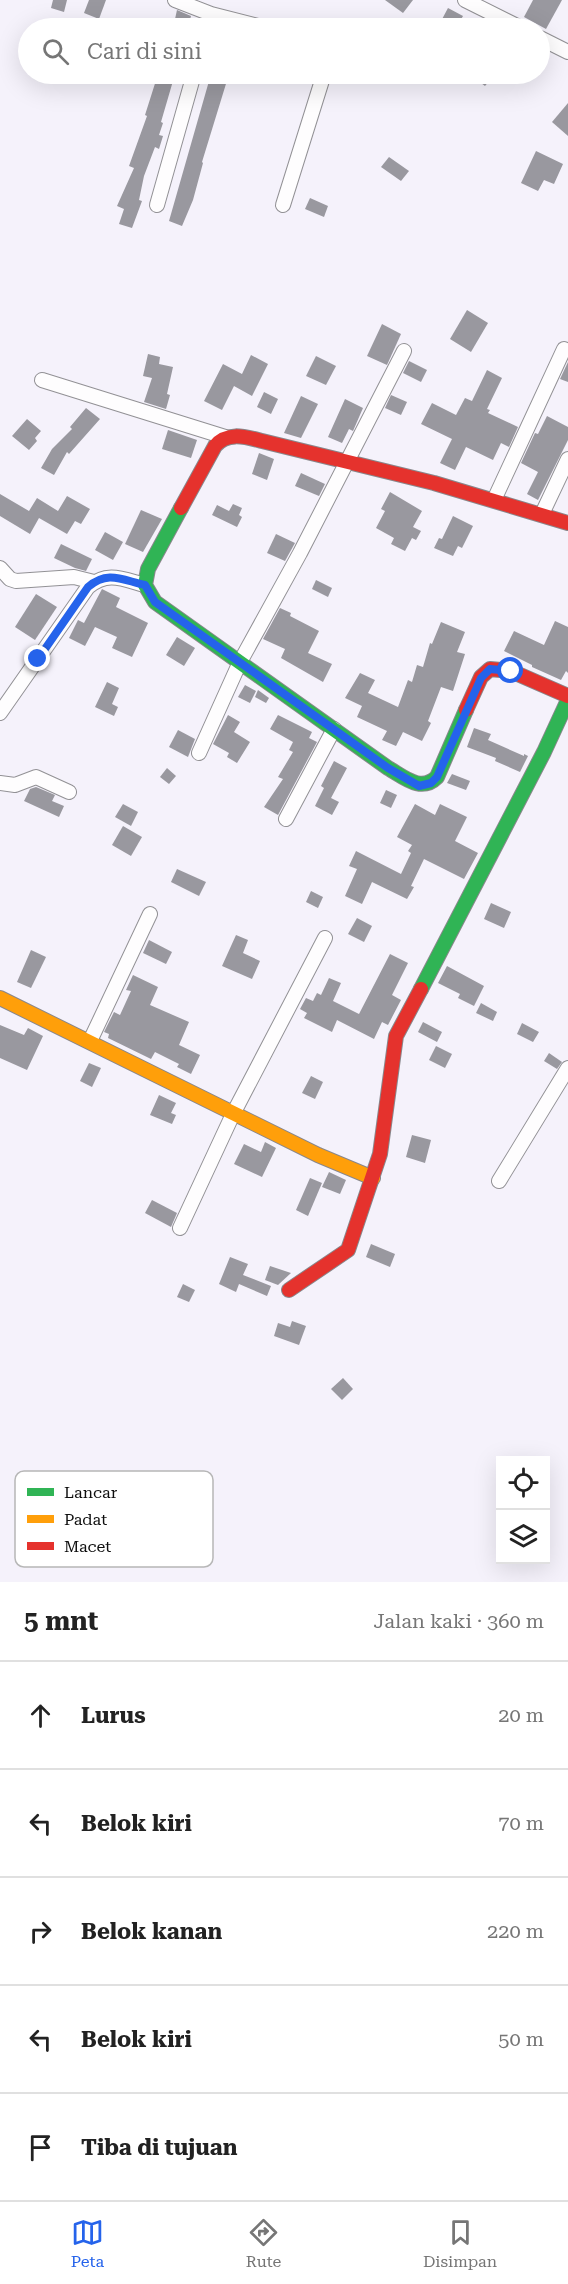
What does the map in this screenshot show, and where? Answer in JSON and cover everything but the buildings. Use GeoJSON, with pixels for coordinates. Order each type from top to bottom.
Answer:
{"type":"FeatureCollection","features":[{"type":"Feature","properties":{"kind":"street"},"geometry":{"type":"LineString","coordinates":[[175,0],[227,18]]}},
{"type":"Feature","properties":{"kind":"street"},"geometry":{"type":"LineString","coordinates":[[465,0],[501,18]]}},
{"type":"Feature","properties":{"kind":"street"},"geometry":{"type":"LineString","coordinates":[[210,18],[211,14]]}},
{"type":"Feature","properties":{"kind":"street"},"geometry":{"type":"LineString","coordinates":[[550,43],[568,52]]}},
{"type":"Feature","properties":{"kind":"street"},"geometry":{"type":"LineString","coordinates":[[157,205],[191,84]]}},
{"type":"Feature","properties":{"kind":"street"},"geometry":{"type":"LineString","coordinates":[[283,205],[321,84]]}},
{"type":"Feature","properties":{"kind":"street"},"geometry":{"type":"LineString","coordinates":[[494,500],[564,349]]}},
{"type":"Feature","properties":{"kind":"street"},"geometry":{"type":"LineString","coordinates":[[199,753],[240,662],[300,553],[404,351]]}},
{"type":"Feature","properties":{"kind":"street"},"geometry":{"type":"LineString","coordinates":[[42,380],[225,437],[243,438],[346,461],[494,500],[568,523]]}},
{"type":"Feature","properties":{"kind":"street"},"geometry":{"type":"LineString","coordinates":[[225,437],[210,453],[148,568],[145,585],[155,602],[388,768],[419,786],[431,783],[437,777],[481,678],[490,669],[511,671],[568,698],[543,752],[396,1035],[381,1154],[348,1250],[289,1290]]}},
{"type":"Feature","properties":{"kind":"street"},"geometry":{"type":"LineString","coordinates":[[542,514],[568,459]]}},
{"type":"Feature","properties":{"kind":"street"},"geometry":{"type":"LineString","coordinates":[[0,568],[10,579],[16,581],[74,577],[94,582]]}},
{"type":"Feature","properties":{"kind":"street"},"geometry":{"type":"LineString","coordinates":[[0,713],[88,587],[101,578],[112,577],[145,585]]}},
{"type":"Feature","properties":{"kind":"street"},"geometry":{"type":"LineString","coordinates":[[286,819],[334,729]]}},
{"type":"Feature","properties":{"kind":"street"},"geometry":{"type":"LineString","coordinates":[[0,783],[15,785],[36,777],[69,792]]}},
{"type":"Feature","properties":{"kind":"street"},"geometry":{"type":"LineString","coordinates":[[90,1041],[150,914]]}},
{"type":"Feature","properties":{"kind":"street"},"geometry":{"type":"LineString","coordinates":[[180,1228],[233,1114],[325,938]]}},
{"type":"Feature","properties":{"kind":"street"},"geometry":{"type":"LineString","coordinates":[[0,998],[233,1114],[318,1155],[373,1178]]}},
{"type":"Feature","properties":{"kind":"street"},"geometry":{"type":"LineString","coordinates":[[499,1181],[568,1068]]}},
{"type":"Feature","properties":{"kind":"traffic: fast"},"geometry":{"type":"LineString","coordinates":[[181,508],[148,569],[145,585],[155,602],[388,768],[412,782],[419,784],[431,782],[437,777],[466,710]]}},
{"type":"Feature","properties":{"kind":"traffic: fast"},"geometry":{"type":"LineString","coordinates":[[421,989],[544,752],[568,700]]}},
{"type":"Feature","properties":{"kind":"traffic: slow"},"geometry":{"type":"LineString","coordinates":[[0,998],[318,1155],[373,1178]]}},
{"type":"Feature","properties":{"kind":"traffic: jam"},"geometry":{"type":"LineString","coordinates":[[181,508],[215,446],[225,438],[237,436],[434,483],[568,523]]}},
{"type":"Feature","properties":{"kind":"traffic: jam"},"geometry":{"type":"LineString","coordinates":[[466,710],[481,677],[490,669],[511,671],[568,696]]}},
{"type":"Feature","properties":{"kind":"traffic: jam"},"geometry":{"type":"LineString","coordinates":[[289,1290],[348,1250],[380,1154],[396,1036],[421,989]]}},
{"type":"Feature","properties":{"kind":"route"},"geometry":{"type":"LineString","coordinates":[[38,659],[88,587],[94,582],[101,578],[112,577],[145,585],[155,602],[388,768],[419,786],[431,783],[437,777],[481,678],[490,669],[511,671]]}}]}
